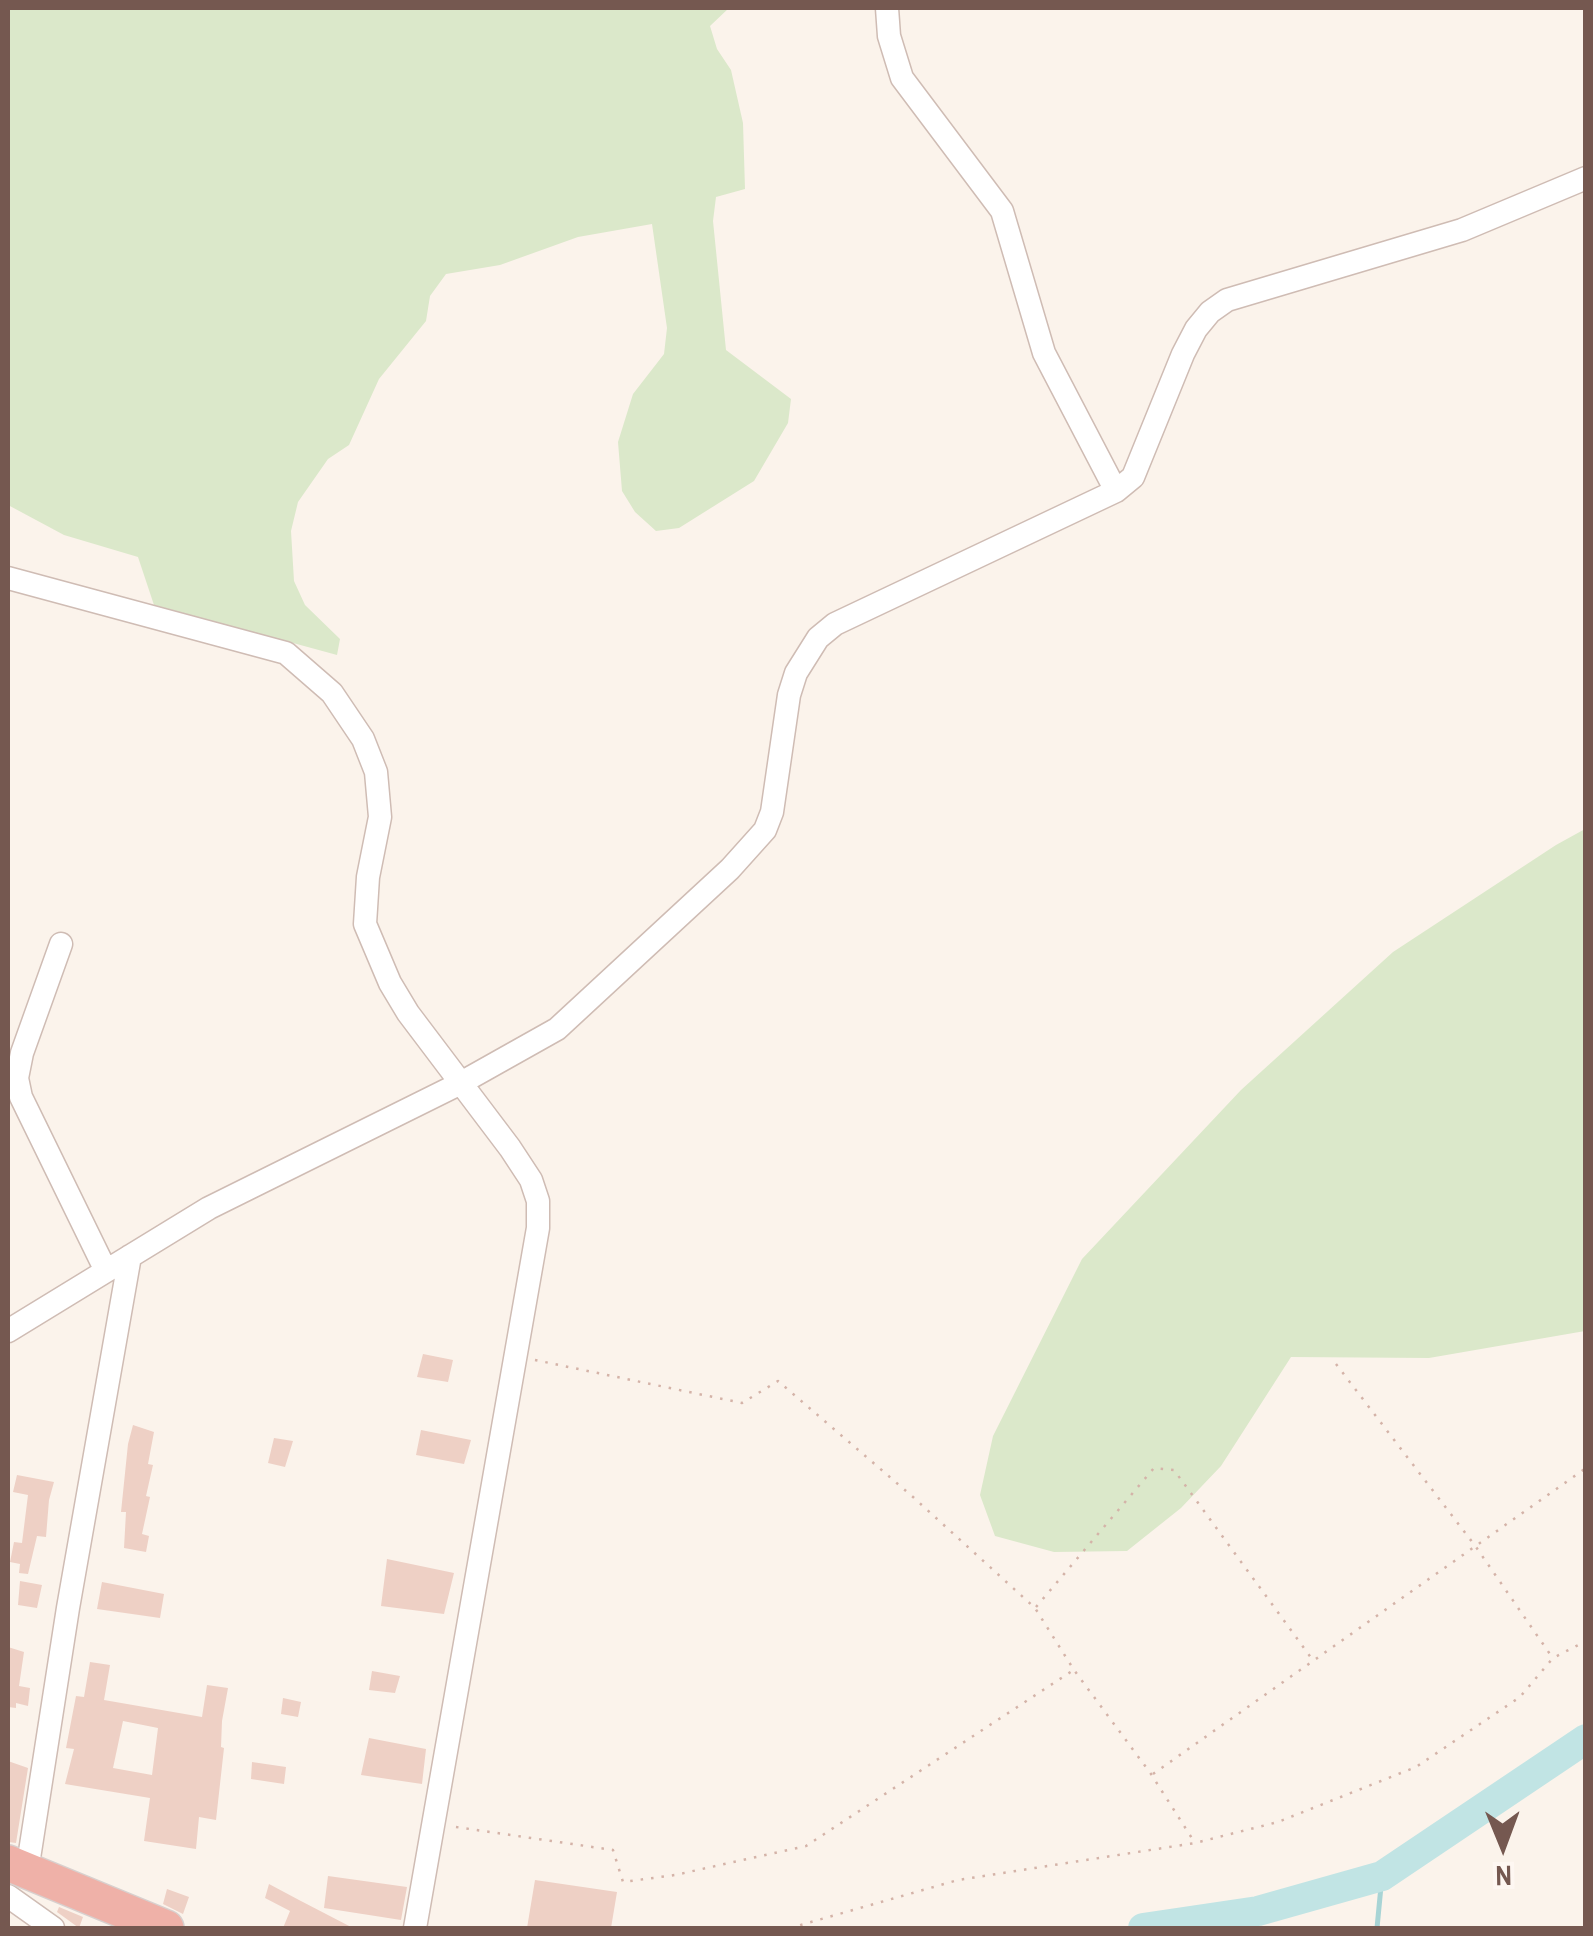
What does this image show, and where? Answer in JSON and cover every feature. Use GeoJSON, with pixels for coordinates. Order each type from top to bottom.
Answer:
{"type":"FeatureCollection","features":[{"type":"Feature","properties":{"kind":"highway"},"geometry":{"type":"LineString","coordinates":[[14,1877],[166,1928]]}},
{"type":"Feature","properties":{"kind":"street"},"geometry":{"type":"LineString","coordinates":[[887,8],[889,36],[902,78],[1002,211],[1044,353],[1116,491]]}},
{"type":"Feature","properties":{"kind":"street"},"geometry":{"type":"LineString","coordinates":[[8,1332],[209,1208],[459,1084],[558,1030],[765,830],[772,812],[789,694],[796,673],[827,631],[1116,491],[1133,477],[1196,329],[1210,312],[1227,300],[1462,230],[1586,178]]}},
{"type":"Feature","properties":{"kind":"street"},"geometry":{"type":"LineString","coordinates":[[8,578],[286,652],[332,693],[363,739],[376,772],[380,817],[368,876],[365,924],[390,983],[459,1084],[510,1148],[531,1180],[538,1201],[538,1228],[415,1928]]}},
{"type":"Feature","properties":{"kind":"street"},"geometry":{"type":"LineString","coordinates":[[61,944],[22,1053],[17,1078],[22,1097],[106,1271]]}},
{"type":"Feature","properties":{"kind":"street"},"geometry":{"type":"LineString","coordinates":[[53,1928],[14,1877],[68,1608],[130,1256]]}},
{"type":"Feature","properties":{"kind":"path"},"geometry":{"type":"LineString","coordinates":[[514,1356],[742,1403],[778,1380],[1035,1608],[1074,1670],[1152,1774],[1195,1843]]}},
{"type":"Feature","properties":{"kind":"path"},"geometry":{"type":"LineString","coordinates":[[1336,1364],[1476,1547],[1553,1658]]}},
{"type":"Feature","properties":{"kind":"path"},"geometry":{"type":"LineString","coordinates":[[1035,1608],[1154,1468],[1174,1470],[1314,1661]]}},
{"type":"Feature","properties":{"kind":"path"},"geometry":{"type":"LineString","coordinates":[[1152,1774],[1586,1468]]}},
{"type":"Feature","properties":{"kind":"path"},"geometry":{"type":"LineString","coordinates":[[790,1928],[958,1880],[1195,1843],[1278,1822],[1416,1767],[1520,1697],[1553,1658],[1586,1642]]}},
{"type":"Feature","properties":{"kind":"path"},"geometry":{"type":"LineString","coordinates":[[435,1823],[613,1850],[623,1882],[675,1876],[806,1846],[1074,1670]]}},
{"type":"Feature","properties":{"kind":"green space"},"geometry":{"type":"Polygon","coordinates":[[[8,8],[729,8],[710,26],[717,49],[731,70],[743,123],[745,189],[716,197],[713,221],[726,350],[791,399],[788,423],[754,481],[679,528],[656,531],[635,512],[622,491],[618,442],[633,394],[664,354],[667,328],[652,224],[578,237],[500,265],[446,274],[430,296],[426,321],[379,379],[349,445],[328,459],[298,502],[291,531],[294,581],[305,605],[340,639],[337,655],[154,605],[138,557],[64,535],[8,505],[8,8]]]}},
{"type":"Feature","properties":{"kind":"green space"},"geometry":{"type":"Polygon","coordinates":[[[1585,829],[1585,1331],[1429,1358],[1291,1357],[1221,1466],[1181,1508],[1127,1551],[1054,1552],[995,1536],[980,1495],[993,1436],[1082,1259],[1241,1090],[1393,952],[1585,829]]]}},
{"type":"Feature","properties":{"kind":"building"},"geometry":{"type":"Polygon","coordinates":[[[423,1354],[453,1360],[448,1382],[417,1377],[423,1354]]]}},
{"type":"Feature","properties":{"kind":"building"},"geometry":{"type":"Polygon","coordinates":[[[133,1425],[154,1432],[148,1464],[153,1465],[146,1496],[150,1497],[142,1534],[149,1536],[146,1552],[124,1548],[126,1512],[121,1512],[133,1425]]]}},
{"type":"Feature","properties":{"kind":"building"},"geometry":{"type":"Polygon","coordinates":[[[421,1430],[471,1440],[464,1464],[416,1455],[421,1430]]]}},
{"type":"Feature","properties":{"kind":"building"},"geometry":{"type":"Polygon","coordinates":[[[274,1438],[293,1441],[285,1467],[268,1463],[274,1438]]]}},
{"type":"Feature","properties":{"kind":"building"},"geometry":{"type":"Polygon","coordinates":[[[17,1475],[54,1482],[46,1537],[37,1536],[28,1574],[19,1573],[20,1564],[10,1562],[14,1542],[22,1543],[28,1495],[13,1492],[17,1475]]]}},
{"type":"Feature","properties":{"kind":"building"},"geometry":{"type":"Polygon","coordinates":[[[387,1559],[454,1573],[444,1614],[381,1606],[387,1559]]]}},
{"type":"Feature","properties":{"kind":"building"},"geometry":{"type":"Polygon","coordinates":[[[20,1581],[42,1585],[37,1608],[18,1605],[20,1581]]]}},
{"type":"Feature","properties":{"kind":"building"},"geometry":{"type":"Polygon","coordinates":[[[102,1582],[164,1594],[160,1618],[97,1609],[102,1582]]]}},
{"type":"Feature","properties":{"kind":"building"},"geometry":{"type":"Polygon","coordinates":[[[8,1647],[24,1652],[19,1686],[30,1688],[28,1706],[16,1703],[16,1708],[8,1707],[8,1647]]]}},
{"type":"Feature","properties":{"kind":"building"},"geometry":{"type":"Polygon","coordinates":[[[90,1662],[110,1665],[104,1700],[202,1717],[207,1685],[228,1688],[216,1820],[199,1817],[196,1849],[144,1841],[150,1798],[65,1784],[74,1749],[66,1748],[76,1696],[84,1697],[90,1662]],[[123,1721],[113,1768],[152,1775],[158,1728],[123,1721]]]}},
{"type":"Feature","properties":{"kind":"building"},"geometry":{"type":"Polygon","coordinates":[[[372,1671],[400,1676],[395,1693],[369,1690],[372,1671]]]}},
{"type":"Feature","properties":{"kind":"building"},"geometry":{"type":"Polygon","coordinates":[[[283,1698],[301,1702],[298,1717],[281,1714],[283,1698]]]}},
{"type":"Feature","properties":{"kind":"building"},"geometry":{"type":"Polygon","coordinates":[[[369,1738],[426,1749],[422,1784],[361,1775],[369,1738]]]}},
{"type":"Feature","properties":{"kind":"building"},"geometry":{"type":"Polygon","coordinates":[[[8,1761],[28,1768],[16,1843],[8,1842],[8,1761]]]}},
{"type":"Feature","properties":{"kind":"building"},"geometry":{"type":"Polygon","coordinates":[[[252,1762],[286,1767],[284,1784],[251,1779],[252,1762]]]}},
{"type":"Feature","properties":{"kind":"building"},"geometry":{"type":"Polygon","coordinates":[[[328,1876],[407,1887],[401,1920],[324,1908],[328,1876]]]}},
{"type":"Feature","properties":{"kind":"building"},"geometry":{"type":"Polygon","coordinates":[[[535,1880],[617,1892],[611,1928],[527,1928],[535,1880]]]}},
{"type":"Feature","properties":{"kind":"building"},"geometry":{"type":"Polygon","coordinates":[[[269,1884],[353,1928],[283,1928],[290,1911],[265,1898],[269,1884]]]}},
{"type":"Feature","properties":{"kind":"building"},"geometry":{"type":"Polygon","coordinates":[[[167,1889],[189,1897],[183,1914],[163,1904],[167,1889]]]}},
{"type":"Feature","properties":{"kind":"building"},"geometry":{"type":"Polygon","coordinates":[[[59,1907],[83,1917],[79,1928],[57,1912],[59,1907]]]}},
{"type":"Feature","properties":{"kind":"waterway"},"geometry":{"type":"LineString","coordinates":[[1143,1928],[1258,1911],[1382,1876],[1586,1739]]}},
{"type":"Feature","properties":{"kind":"waterway"},"geometry":{"type":"LineString","coordinates":[[1377,1928],[1382,1876]]}}]}
